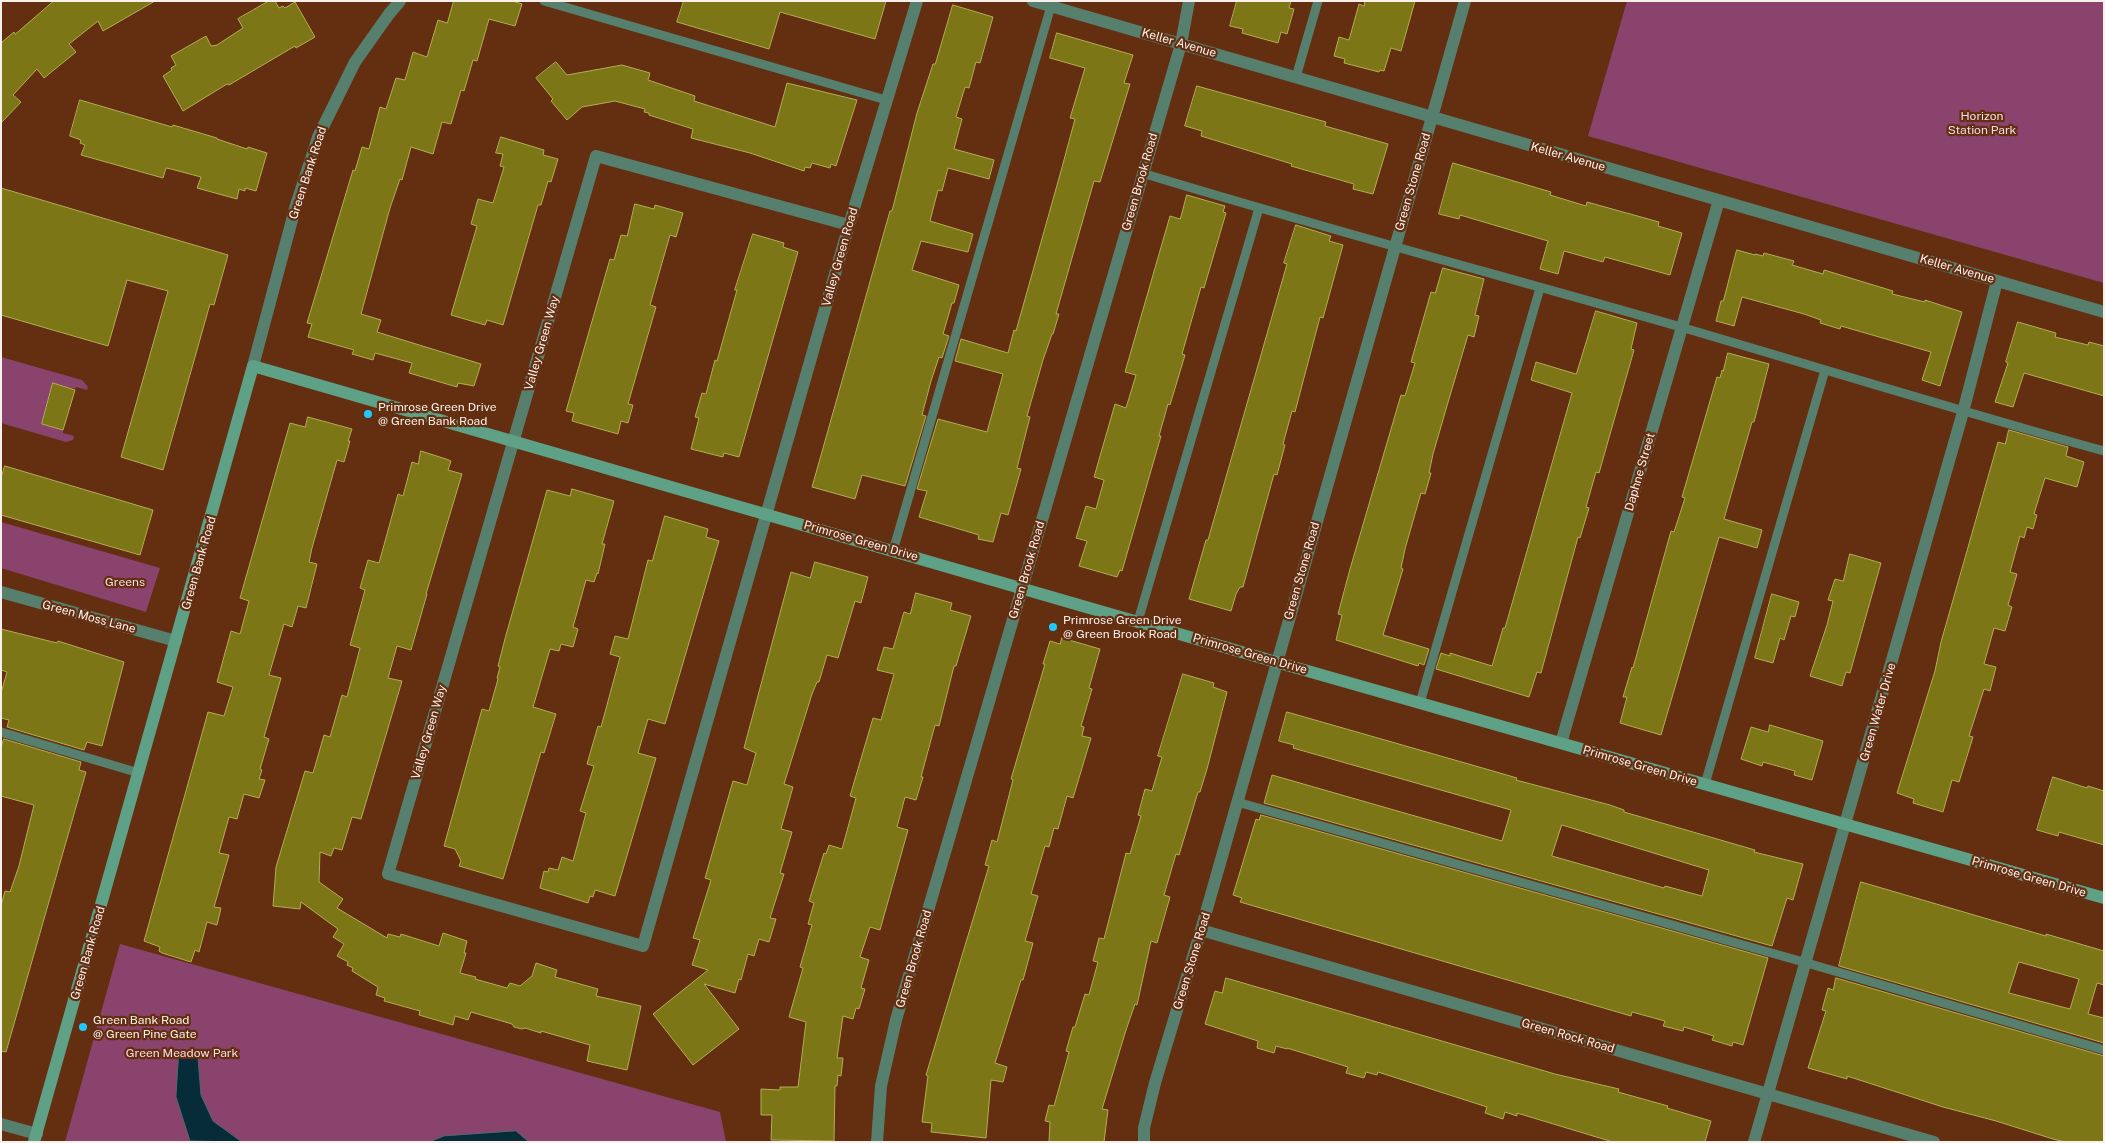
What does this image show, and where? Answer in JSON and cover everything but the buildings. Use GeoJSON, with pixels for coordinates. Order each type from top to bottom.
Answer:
{"type":"FeatureCollection","features":[{"type":"Feature","properties":{"kind":"street","name":"Green Bank Road"},"geometry":{"type":"LineString","coordinates":[[36,1138],[253,366],[296,205],[318,137],[355,62],[388,14],[400,1]]}},
{"type":"Feature","properties":{"kind":"street","name":"Valley Green Road"},"geometry":{"type":"LineString","coordinates":[[766,514],[916,1]]}},
{"type":"Feature","properties":{"kind":"street","name":"Keller Avenue"},"geometry":{"type":"LineString","coordinates":[[1032,1],[2104,312]]}},
{"type":"Feature","properties":{"kind":"street","name":"Green Brook Road"},"geometry":{"type":"LineString","coordinates":[[877,1142],[881,1086],[896,1020],[1181,44],[1189,1]]}},
{"type":"Feature","properties":{"kind":"street","name":"Green Stone Road"},"geometry":{"type":"LineString","coordinates":[[1144,1142],[1144,1128],[1155,1083],[1201,930],[1465,1]]}},
{"type":"Feature","properties":{"kind":"street","name":"Valley Green Way"},"geometry":{"type":"LineString","coordinates":[[766,514],[643,946],[388,874],[596,156],[849,225]]}},
{"type":"Feature","properties":{"kind":"street","name":"Daphne Street"},"geometry":{"type":"LineString","coordinates":[[1561,743],[1719,200]]}},
{"type":"Feature","properties":{"kind":"street","name":"Green Water Drive"},"geometry":{"type":"LineString","coordinates":[[1754,1142],[1807,963],[1963,412],[1997,281]]}},
{"type":"Feature","properties":{"kind":"street","name":"Primrose Green Drive"},"geometry":{"type":"LineString","coordinates":[[253,366],[1276,662],[2104,898]]}},
{"type":"Feature","properties":{"kind":"street","name":"Green Moss Lane"},"geometry":{"type":"LineString","coordinates":[[1,592],[176,641]]}},
{"type":"Feature","properties":{"kind":"street","name":"Green Rock Road"},"geometry":{"type":"LineString","coordinates":[[1201,930],[1934,1142]]}},
{"type":"Feature","properties":{"kind":"street"},"geometry":{"type":"LineString","coordinates":[[1,1124],[36,1138]]}},
{"type":"Feature","properties":{"kind":"lane"},"geometry":{"type":"LineString","coordinates":[[544,1],[886,100]]}},
{"type":"Feature","properties":{"kind":"lane"},"geometry":{"type":"LineString","coordinates":[[1296,78],[1318,1]]}},
{"type":"Feature","properties":{"kind":"lane"},"geometry":{"type":"LineString","coordinates":[[893,551],[1051,6]]}},
{"type":"Feature","properties":{"kind":"lane"},"geometry":{"type":"LineString","coordinates":[[1142,173],[1683,328],[1963,412],[2104,451]]}},
{"type":"Feature","properties":{"kind":"lane"},"geometry":{"type":"LineString","coordinates":[[1138,621],[1259,208]]}},
{"type":"Feature","properties":{"kind":"lane"},"geometry":{"type":"LineString","coordinates":[[1420,703],[1540,288]]}},
{"type":"Feature","properties":{"kind":"lane"},"geometry":{"type":"LineString","coordinates":[[1705,784],[1824,370]]}},
{"type":"Feature","properties":{"kind":"lane"},"geometry":{"type":"LineString","coordinates":[[1,732],[139,773]]}},
{"type":"Feature","properties":{"kind":"lane"},"geometry":{"type":"LineString","coordinates":[[1237,802],[1807,963],[2104,1050]]}},
{"type":"Feature","properties":{"kind":"green space","name":"Horizon Station Park"},"geometry":{"type":"Polygon","coordinates":[[[1627,1],[2104,1],[2104,283],[1588,136],[1627,1]]]}},
{"type":"Feature","properties":{"kind":"green space"},"geometry":{"type":"Polygon","coordinates":[[[1,357],[82,380],[88,387],[87,390],[53,384],[42,424],[63,430],[63,433],[74,436],[73,440],[66,442],[1,423],[1,357]]]}},
{"type":"Feature","properties":{"kind":"green space","name":"Greens"},"geometry":{"type":"Polygon","coordinates":[[[1,522],[160,568],[146,612],[1,568],[1,522]]]}},
{"type":"Feature","properties":{"kind":"green space","name":"Green Meadow Park"},"geometry":{"type":"Polygon","coordinates":[[[120,944],[720,1112],[726,1142],[65,1142],[120,944]]]}},
{"type":"Feature","properties":{"kind":"water"},"geometry":{"type":"Polygon","coordinates":[[[179,1052],[198,1058],[201,1095],[213,1121],[242,1142],[190,1141],[176,1097],[179,1052]]]}},
{"type":"Feature","properties":{"kind":"water"},"geometry":{"type":"Polygon","coordinates":[[[516,1131],[529,1142],[429,1142],[444,1136],[516,1131]]]}},
{"type":"Feature","properties":{"kind":"place","name":"Primrose Green Drive @ Green Bank Road"},"geometry":{"type":"Point","coordinates":[368,414]}},
{"type":"Feature","properties":{"kind":"place","name":"Primrose Green Drive @ Green Brook Road"},"geometry":{"type":"Point","coordinates":[1053,627]}},
{"type":"Feature","properties":{"kind":"place","name":"Green Bank Road @ Green Pine Gate"},"geometry":{"type":"Point","coordinates":[83,1027]}}]}
